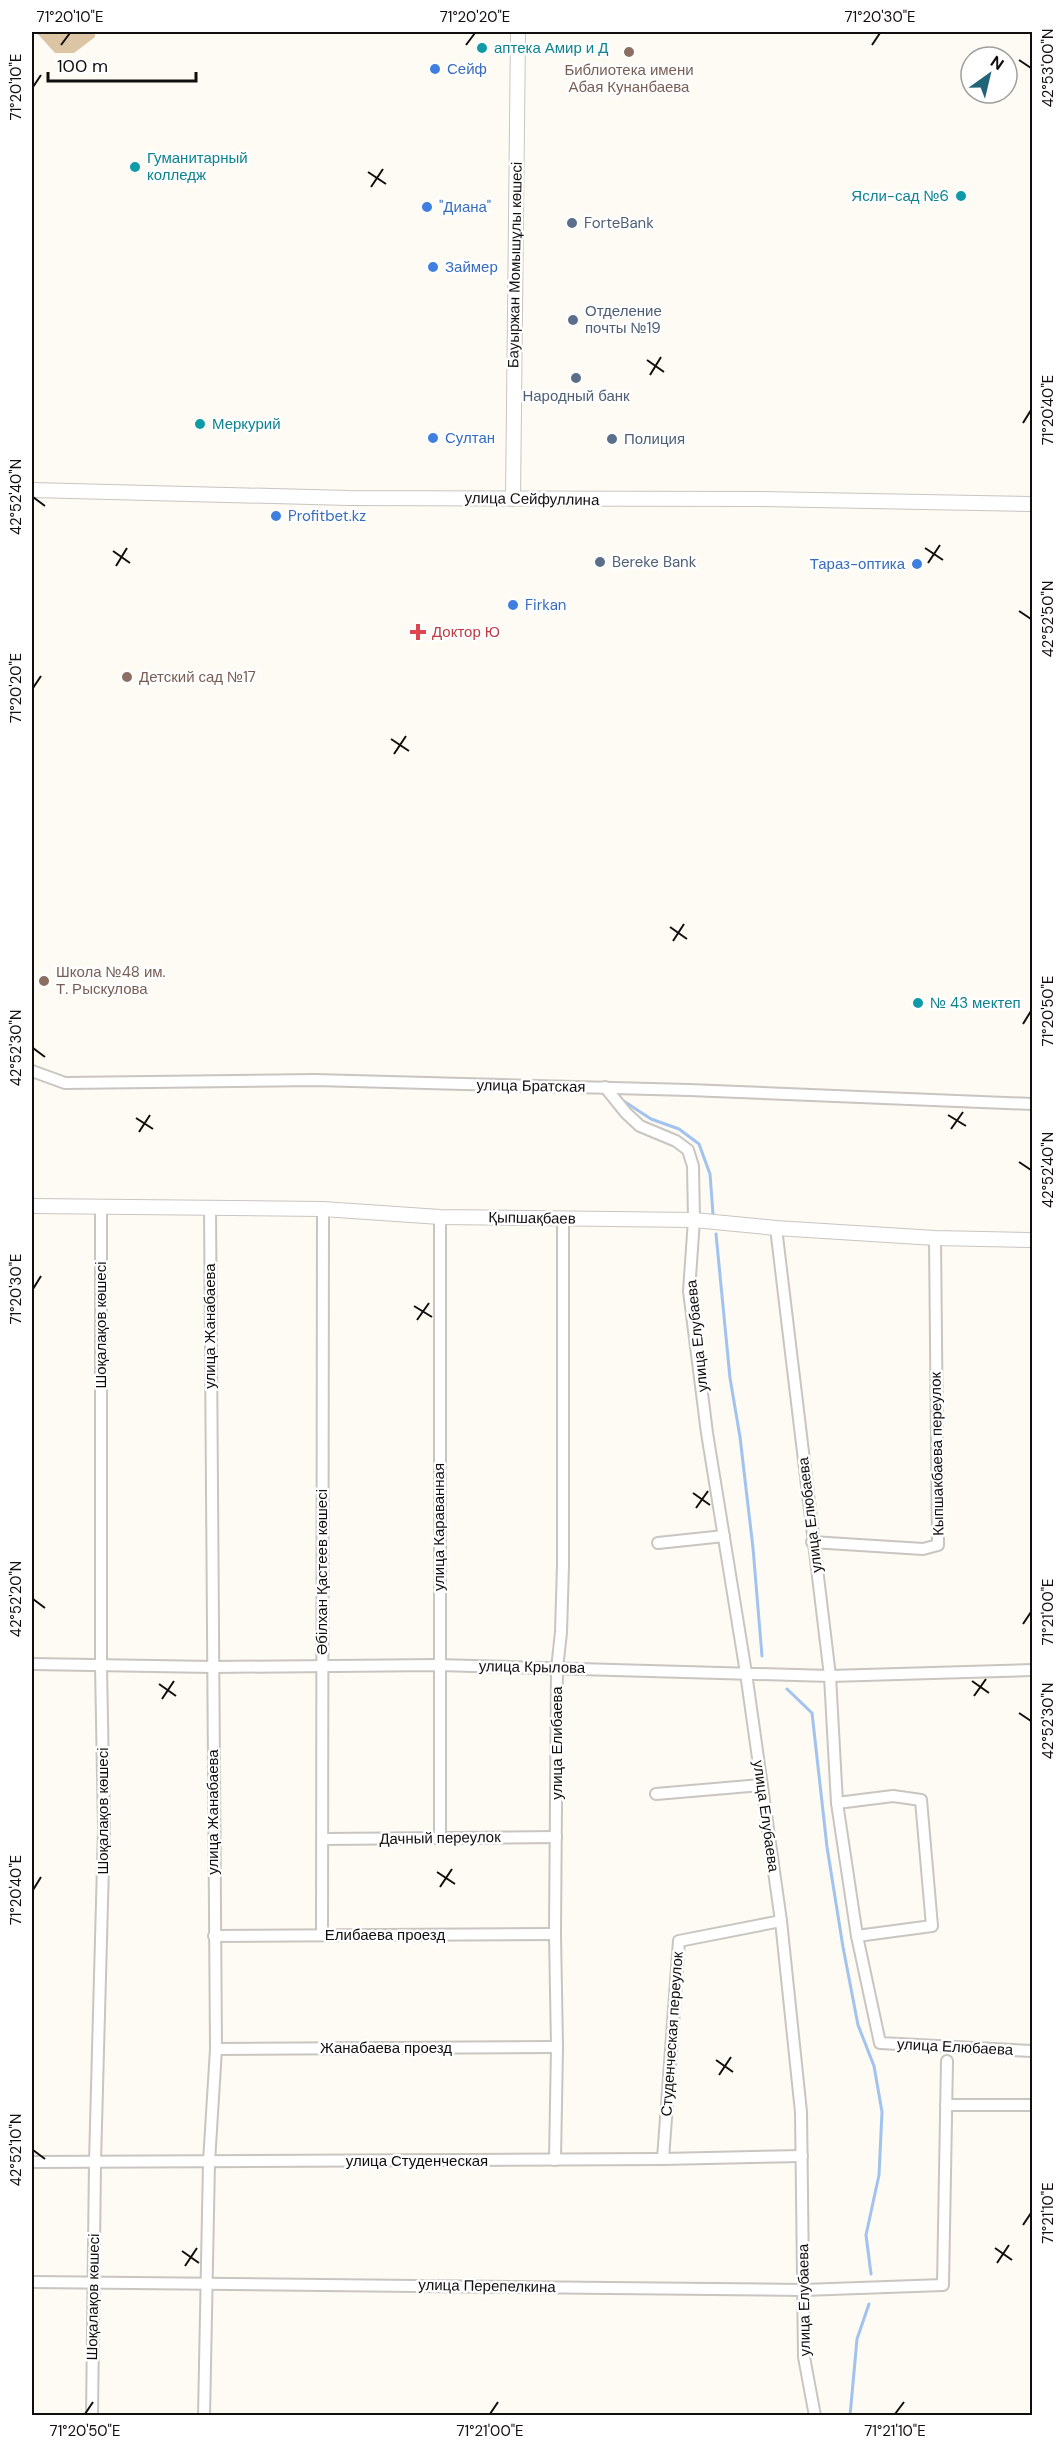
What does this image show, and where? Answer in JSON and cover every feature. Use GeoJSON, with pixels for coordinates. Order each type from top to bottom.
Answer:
{"type":"FeatureCollection","features":[{"type":"Feature","properties":{"kind":"street","name":"Бауыржан Момышұлы көшесі"},"geometry":{"type":"LineString","coordinates":[[513,499],[518,32]]}},
{"type":"Feature","properties":{"kind":"street","name":"улица Сейфуллина"},"geometry":{"type":"LineString","coordinates":[[32,490],[349,498],[760,499],[1032,504]]}},
{"type":"Feature","properties":{"kind":"street","name":"улица Братская"},"geometry":{"type":"LineString","coordinates":[[32,1071],[65,1083],[315,1080],[1032,1104]]}},
{"type":"Feature","properties":{"kind":"street","name":"улица Елубаева"},"geometry":{"type":"LineString","coordinates":[[605,1088],[626,1113],[640,1125],[676,1141],[688,1150],[693,1166],[694,1220],[689,1291],[707,1433],[746,1673],[781,1921],[801,2112],[804,2357],[814,2415]]}},
{"type":"Feature","properties":{"kind":"street","name":"Қыпшақбаев"},"geometry":{"type":"LineString","coordinates":[[32,1206],[323,1209],[440,1217],[694,1220],[776,1228],[935,1238],[1032,1240]]}},
{"type":"Feature","properties":{"kind":"street","name":"Шоқалақов көшесі"},"geometry":{"type":"LineString","coordinates":[[92,2415],[104,1828],[101,1666],[101,1206]]}},
{"type":"Feature","properties":{"kind":"street","name":"улица Жанабаева"},"geometry":{"type":"LineString","coordinates":[[204,2415],[209,2162],[216,2049],[210,1209]]}},
{"type":"Feature","properties":{"kind":"street","name":"Әбілхан Қастеев көшесі"},"geometry":{"type":"LineString","coordinates":[[322,1935],[323,1209]]}},
{"type":"Feature","properties":{"kind":"street","name":"улица Караванная"},"geometry":{"type":"LineString","coordinates":[[440,1217],[438,1665],[440,1837]]}},
{"type":"Feature","properties":{"kind":"street","name":"улица Елибаева"},"geometry":{"type":"LineString","coordinates":[[555,2160],[557,1669],[561,1632],[563,1565],[563,1218]]}},
{"type":"Feature","properties":{"kind":"street","name":"улица Елюбаева"},"geometry":{"type":"LineString","coordinates":[[776,1228],[812,1542],[830,1676],[837,1803],[857,1936],[880,2043],[1032,2052]]}},
{"type":"Feature","properties":{"kind":"street","name":"Кыпшакбаева переулок"},"geometry":{"type":"LineString","coordinates":[[812,1542],[923,1548],[938,1545],[935,1238]]}},
{"type":"Feature","properties":{"kind":"street"},"geometry":{"type":"LineString","coordinates":[[658,1543],[724,1536]]}},
{"type":"Feature","properties":{"kind":"street","name":"улица Крылова"},"geometry":{"type":"LineString","coordinates":[[32,1664],[213,1667],[438,1665],[652,1669],[830,1676],[1032,1670]]}},
{"type":"Feature","properties":{"kind":"street"},"geometry":{"type":"LineString","coordinates":[[656,1794],[761,1785]]}},
{"type":"Feature","properties":{"kind":"street"},"geometry":{"type":"LineString","coordinates":[[837,1803],[894,1796],[921,1800],[932,1926],[857,1936]]}},
{"type":"Feature","properties":{"kind":"street","name":"Дачный переулок"},"geometry":{"type":"LineString","coordinates":[[323,1839],[556,1837]]}},
{"type":"Feature","properties":{"kind":"street","name":"Студенческая переулок"},"geometry":{"type":"LineString","coordinates":[[663,2159],[679,1941],[781,1921]]}},
{"type":"Feature","properties":{"kind":"street","name":"Елибаева проезд"},"geometry":{"type":"LineString","coordinates":[[214,1936],[555,1934]]}},
{"type":"Feature","properties":{"kind":"street","name":"Жанабаева проезд"},"geometry":{"type":"LineString","coordinates":[[216,2049],[557,2047]]}},
{"type":"Feature","properties":{"kind":"street"},"geometry":{"type":"LineString","coordinates":[[947,2061],[946,2105],[1032,2104]]}},
{"type":"Feature","properties":{"kind":"street","name":"улица Перепелкина"},"geometry":{"type":"LineString","coordinates":[[32,2282],[803,2290],[943,2285],[946,2105]]}},
{"type":"Feature","properties":{"kind":"street","name":"улица Студенческая"},"geometry":{"type":"LineString","coordinates":[[32,2162],[555,2160],[802,2156]]}},
{"type":"Feature","properties":{"kind":"shaded area"},"geometry":{"type":"Polygon","coordinates":[[[36,32],[95,32],[95,37],[74,53],[55,53],[36,32]]]}},
{"type":"Feature","properties":{"kind":"waterway"},"geometry":{"type":"LineString","coordinates":[[622,1100],[651,1119],[679,1129],[699,1144],[710,1174],[713,1214]]}},
{"type":"Feature","properties":{"kind":"waterway"},"geometry":{"type":"LineString","coordinates":[[716,1234],[730,1378],[740,1437],[753,1548],[762,1656]]}},
{"type":"Feature","properties":{"kind":"waterway"},"geometry":{"type":"LineString","coordinates":[[787,1689],[812,1713],[827,1847],[843,1947],[858,2025],[874,2066],[882,2112],[879,2175],[866,2235],[871,2274]]}},
{"type":"Feature","properties":{"kind":"waterway"},"geometry":{"type":"LineString","coordinates":[[850,2416],[857,2339],[869,2304]]}},
{"type":"Feature","properties":{"kind":"place","name":"аптека Амир и Д"},"geometry":{"type":"Point","coordinates":[482,48]}},
{"type":"Feature","properties":{"kind":"place","name":"Библиотека имени Абая Кунанбаева"},"geometry":{"type":"Point","coordinates":[629,52]}},
{"type":"Feature","properties":{"kind":"place","name":"Сейф"},"geometry":{"type":"Point","coordinates":[435,69]}},
{"type":"Feature","properties":{"kind":"place","name":"Гуманитарный колледж"},"geometry":{"type":"Point","coordinates":[135,167]}},
{"type":"Feature","properties":{"kind":"place","name":"Ясли-сад №6"},"geometry":{"type":"Point","coordinates":[961,196]}},
{"type":"Feature","properties":{"kind":"place","name":"\"Диана\""},"geometry":{"type":"Point","coordinates":[427,207]}},
{"type":"Feature","properties":{"kind":"place","name":"ForteBank"},"geometry":{"type":"Point","coordinates":[572,223]}},
{"type":"Feature","properties":{"kind":"place","name":"Займер"},"geometry":{"type":"Point","coordinates":[433,267]}},
{"type":"Feature","properties":{"kind":"place","name":"Отделение почты №19"},"geometry":{"type":"Point","coordinates":[573,320]}},
{"type":"Feature","properties":{"kind":"place","name":"Народный банк"},"geometry":{"type":"Point","coordinates":[576,378]}},
{"type":"Feature","properties":{"kind":"place","name":"Меркурий"},"geometry":{"type":"Point","coordinates":[200,424]}},
{"type":"Feature","properties":{"kind":"place","name":"Султан"},"geometry":{"type":"Point","coordinates":[433,438]}},
{"type":"Feature","properties":{"kind":"place","name":"Полиция"},"geometry":{"type":"Point","coordinates":[612,439]}},
{"type":"Feature","properties":{"kind":"place","name":"Profitbet.kz"},"geometry":{"type":"Point","coordinates":[276,516]}},
{"type":"Feature","properties":{"kind":"place","name":"Bereke Bank"},"geometry":{"type":"Point","coordinates":[600,562]}},
{"type":"Feature","properties":{"kind":"place","name":"Тараз-оптика"},"geometry":{"type":"Point","coordinates":[917,564]}},
{"type":"Feature","properties":{"kind":"place","name":"Firkan"},"geometry":{"type":"Point","coordinates":[513,605]}},
{"type":"Feature","properties":{"kind":"place","name":"Доктор Ю"},"geometry":{"type":"Point","coordinates":[418,632]}},
{"type":"Feature","properties":{"kind":"place","name":"Детский сад №17"},"geometry":{"type":"Point","coordinates":[127,677]}},
{"type":"Feature","properties":{"kind":"place","name":"Школа №48 им. Т. Рыскулова"},"geometry":{"type":"Point","coordinates":[44,981]}},
{"type":"Feature","properties":{"kind":"place","name":"№ 43 мектеп"},"geometry":{"type":"Point","coordinates":[918,1003]}}]}
